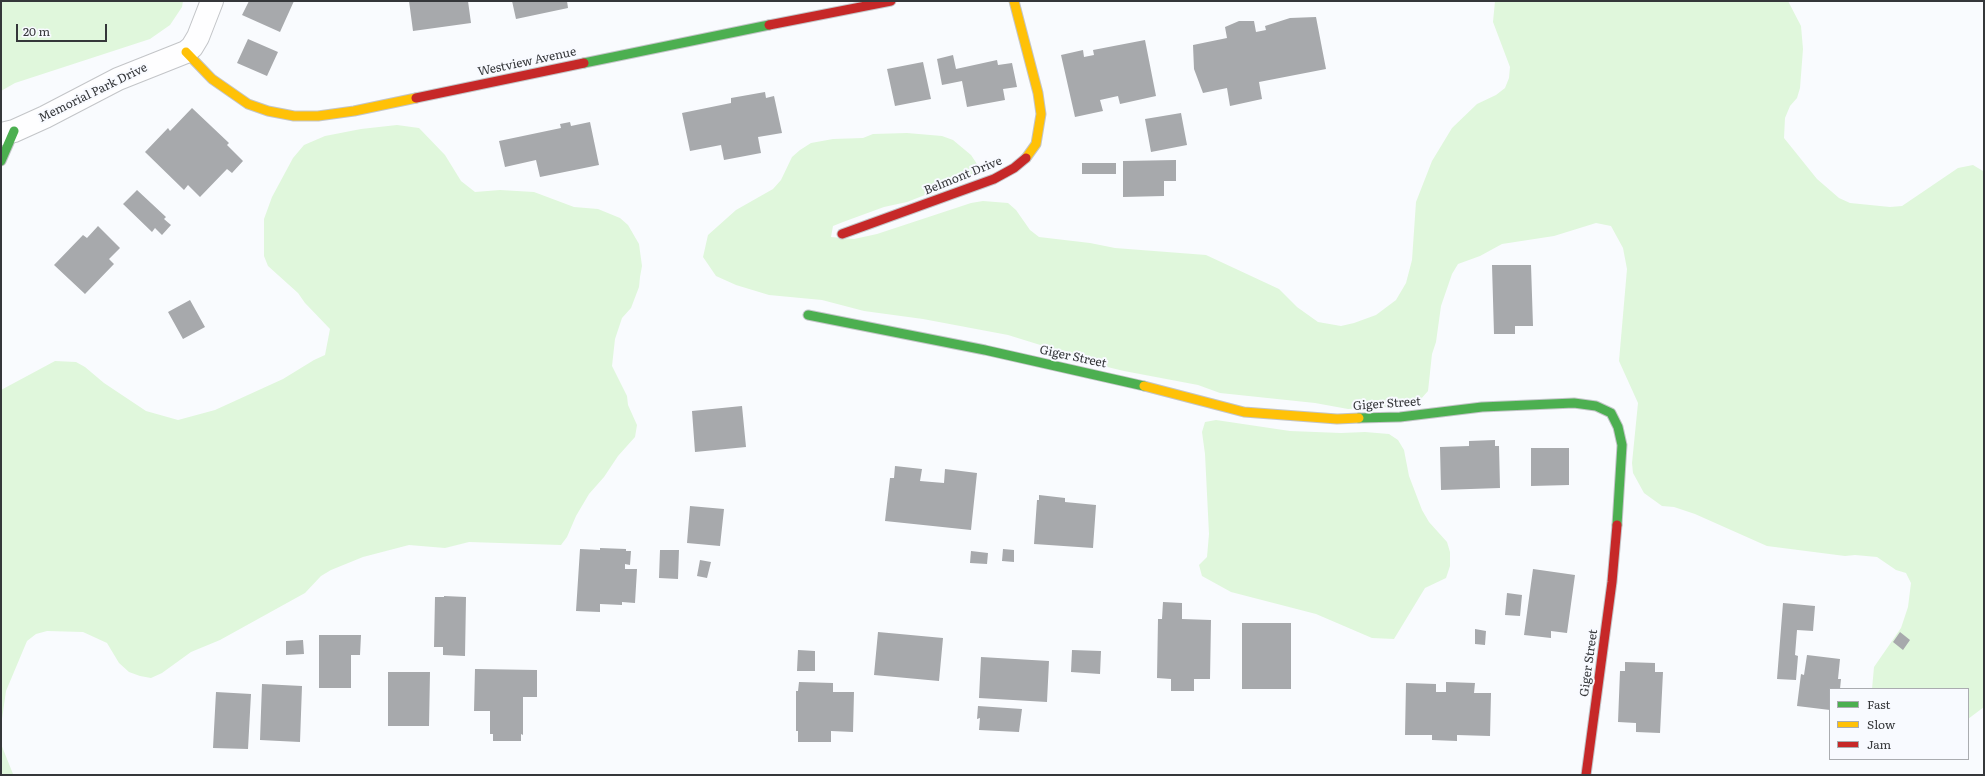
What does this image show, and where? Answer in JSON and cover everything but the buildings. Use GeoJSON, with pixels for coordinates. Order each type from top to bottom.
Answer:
{"type":"FeatureCollection","features":[{"type":"Feature","properties":{"kind":"street"},"geometry":{"type":"LineString","coordinates":[[186,52],[192,47],[198,37],[212,1]]}},
{"type":"Feature","properties":{"kind":"street","name":"Westview Avenue"},"geometry":{"type":"LineString","coordinates":[[186,52],[212,80],[248,104],[268,111],[294,116],[318,116],[354,111],[732,32],[891,1]]}},
{"type":"Feature","properties":{"kind":"street","name":"Belmont Drive"},"geometry":{"type":"LineString","coordinates":[[842,234],[994,178],[1014,168],[1028,157],[1036,144],[1041,114],[1038,93],[1014,1]]}},
{"type":"Feature","properties":{"kind":"street","name":"Memorial Park Drive"},"geometry":{"type":"LineString","coordinates":[[8,132],[45,117],[118,79],[186,52]]}},
{"type":"Feature","properties":{"kind":"street"},"geometry":{"type":"LineString","coordinates":[[1,161],[8,132]]}},
{"type":"Feature","properties":{"kind":"street","name":"Giger Street"},"geometry":{"type":"LineString","coordinates":[[808,315],[977,348],[1105,376],[1244,412],[1337,419],[1400,417],[1482,406],[1574,403],[1596,406],[1611,413],[1618,428],[1622,445],[1621,483],[1612,582],[1586,775]]}},
{"type":"Feature","properties":{"kind":"green space"},"geometry":{"type":"Polygon","coordinates":[[[1,1],[183,1],[182,7],[170,25],[150,39],[15,83],[1,91],[1,1]]]}},
{"type":"Feature","properties":{"kind":"green space"},"geometry":{"type":"Polygon","coordinates":[[[1495,1],[1788,1],[1801,26],[1803,49],[1800,88],[1797,98],[1790,106],[1785,118],[1784,138],[1817,179],[1839,198],[1850,203],[1890,207],[1902,206],[1958,168],[1973,165],[1983,171],[1984,707],[1969,718],[1969,688],[1872,688],[1874,667],[1901,628],[1908,607],[1911,583],[1906,573],[1896,570],[1877,557],[1855,555],[1845,556],[1767,546],[1695,514],[1674,507],[1662,506],[1644,493],[1633,473],[1632,463],[1638,403],[1619,361],[1627,269],[1623,248],[1611,226],[1596,223],[1554,236],[1502,244],[1480,256],[1458,264],[1452,274],[1441,306],[1436,342],[1432,354],[1428,391],[1420,400],[1410,403],[1387,407],[1348,409],[1315,403],[1220,393],[1198,385],[1124,371],[1074,359],[1050,348],[1008,335],[923,319],[864,311],[822,300],[769,295],[736,285],[716,276],[703,257],[708,235],[736,210],[773,189],[781,180],[792,157],[811,143],[833,139],[863,138],[873,134],[907,133],[942,136],[953,140],[971,155],[977,164],[978,169],[971,177],[907,202],[884,207],[833,226],[831,237],[854,239],[877,234],[971,203],[983,201],[1008,203],[1016,210],[1030,230],[1039,237],[1090,243],[1115,248],[1206,255],[1279,289],[1297,307],[1318,322],[1341,326],[1354,323],[1376,315],[1396,300],[1406,283],[1412,260],[1416,202],[1432,161],[1452,128],[1477,104],[1496,95],[1505,88],[1509,78],[1510,67],[1493,22],[1495,1]]]}},
{"type":"Feature","properties":{"kind":"green space"},"geometry":{"type":"Polygon","coordinates":[[[397,125],[419,128],[445,155],[461,181],[475,192],[500,190],[534,192],[574,207],[598,209],[620,218],[628,225],[639,244],[642,266],[639,287],[631,308],[622,318],[615,339],[612,366],[627,396],[628,405],[637,425],[635,437],[618,456],[604,477],[589,494],[576,516],[567,537],[561,545],[469,542],[445,548],[409,545],[363,557],[331,570],[321,576],[305,593],[220,640],[191,652],[162,673],[151,678],[129,672],[119,663],[107,643],[83,632],[47,631],[36,634],[27,641],[6,691],[1,726],[1,390],[55,361],[76,362],[146,411],[178,420],[215,410],[283,379],[325,355],[330,329],[305,303],[298,293],[268,266],[264,256],[264,219],[272,197],[293,158],[304,145],[325,136],[361,129],[397,125]]]}},
{"type":"Feature","properties":{"kind":"green space"},"geometry":{"type":"Polygon","coordinates":[[[1216,420],[1290,431],[1341,433],[1365,432],[1389,434],[1398,440],[1404,450],[1409,476],[1422,510],[1429,522],[1447,542],[1450,552],[1450,566],[1446,578],[1425,588],[1394,639],[1372,638],[1316,614],[1231,592],[1202,576],[1199,565],[1207,557],[1209,534],[1205,454],[1202,432],[1205,422],[1216,420]]]}},
{"type":"Feature","properties":{"kind":"green space"},"geometry":{"type":"Polygon","coordinates":[[[1,744],[13,774],[14,775],[1,775],[1,744]]]}},
{"type":"Feature","properties":{"kind":"traffic: fast"},"geometry":{"type":"LineString","coordinates":[[584,63],[769,25]]}},
{"type":"Feature","properties":{"kind":"traffic: fast"},"geometry":{"type":"LineString","coordinates":[[1,161],[14,131]]}},
{"type":"Feature","properties":{"kind":"traffic: fast"},"geometry":{"type":"LineString","coordinates":[[808,315],[985,350],[1144,386]]}},
{"type":"Feature","properties":{"kind":"traffic: fast"},"geometry":{"type":"LineString","coordinates":[[1359,418],[1400,417],[1482,407],[1574,403],[1596,406],[1611,413],[1618,427],[1622,445],[1617,525]]}},
{"type":"Feature","properties":{"kind":"traffic: slow"},"geometry":{"type":"LineString","coordinates":[[1014,1],[1038,93],[1041,114],[1036,144],[1026,158]]}},
{"type":"Feature","properties":{"kind":"traffic: slow"},"geometry":{"type":"LineString","coordinates":[[186,52],[212,79],[248,104],[268,111],[294,116],[318,116],[354,111],[416,98]]}},
{"type":"Feature","properties":{"kind":"traffic: slow"},"geometry":{"type":"LineString","coordinates":[[1144,386],[1244,412],[1337,419],[1359,418]]}},
{"type":"Feature","properties":{"kind":"traffic: jam"},"geometry":{"type":"LineString","coordinates":[[769,25],[891,1]]}},
{"type":"Feature","properties":{"kind":"traffic: jam"},"geometry":{"type":"LineString","coordinates":[[416,98],[584,63]]}},
{"type":"Feature","properties":{"kind":"traffic: jam"},"geometry":{"type":"LineString","coordinates":[[842,234],[994,179],[1014,168],[1026,158]]}},
{"type":"Feature","properties":{"kind":"traffic: jam"},"geometry":{"type":"LineString","coordinates":[[1586,775],[1612,582],[1617,525]]}}]}
